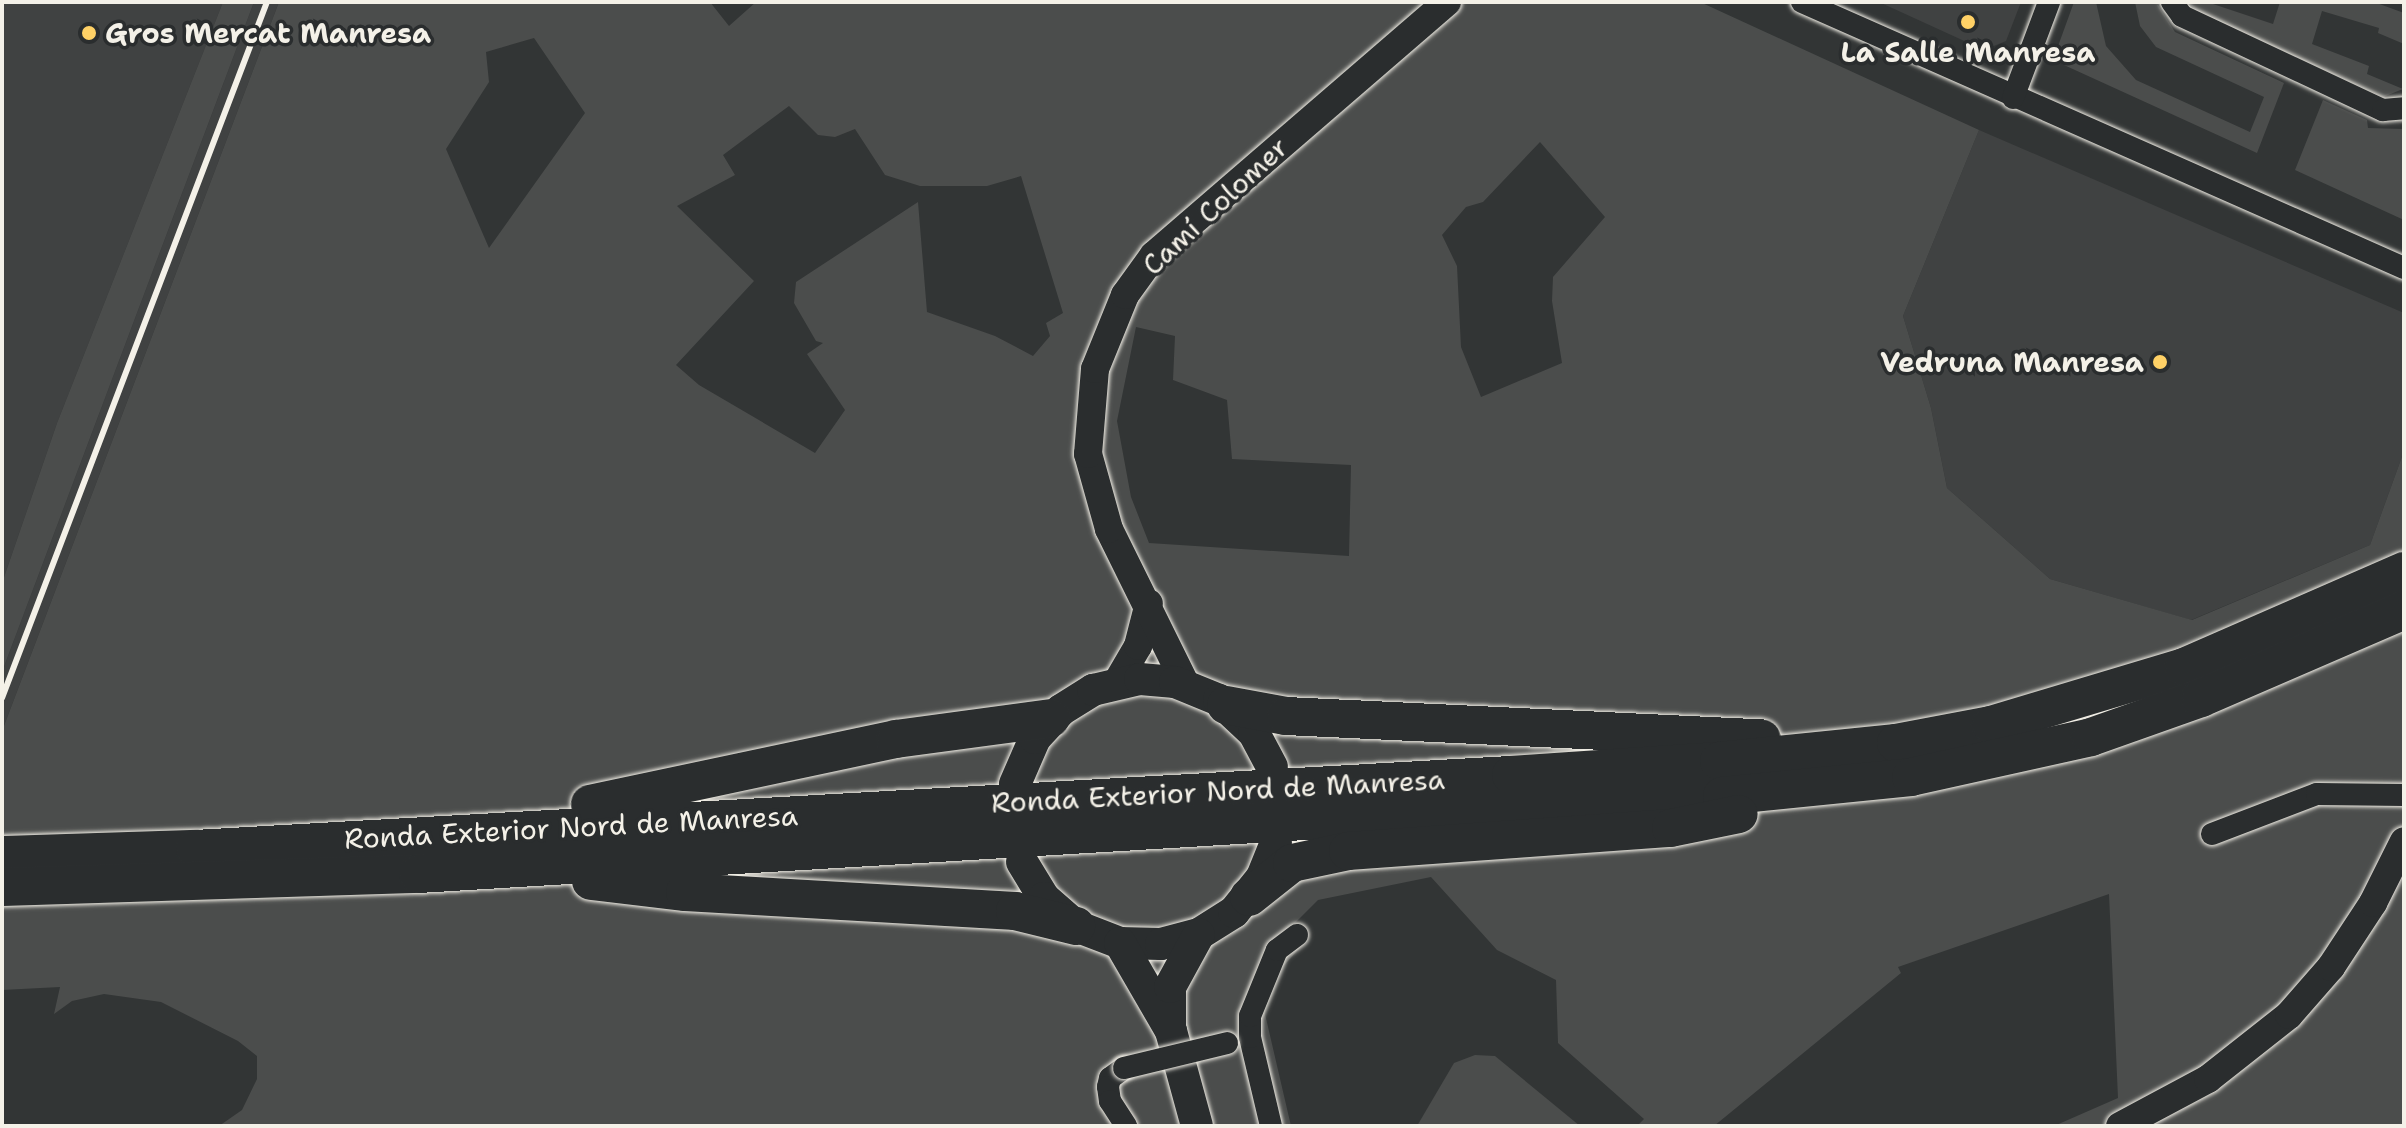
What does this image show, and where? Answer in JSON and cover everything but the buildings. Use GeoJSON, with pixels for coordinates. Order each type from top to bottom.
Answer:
{"type":"FeatureCollection","features":[{"type":"Feature","properties":{"kind":"highway","name":"Ronda Exterior Nord de Manresa"},"geometry":{"type":"LineString","coordinates":[[2,855],[1526,774],[1904,760],[1991,725],[2184,667],[2404,571]]}},
{"type":"Feature","properties":{"kind":"highway","name":"Ronda Exterior Nord de Manresa"},"geometry":{"type":"LineString","coordinates":[[2,887],[489,870],[1722,796],[1904,760],[2091,737],[2201,698],[2404,610]]}},
{"type":"Feature","properties":{"kind":"highway"},"geometry":{"type":"LineString","coordinates":[[1226,705],[1286,716],[1487,727],[1904,760]]}},
{"type":"Feature","properties":{"kind":"highway"},"geometry":{"type":"LineString","coordinates":[[390,836],[637,798],[896,739],[1051,718]]}},
{"type":"Feature","properties":{"kind":"highway"},"geometry":{"type":"LineString","coordinates":[[1249,897],[1292,863],[1348,851],[1671,828],[1904,760]]}},
{"type":"Feature","properties":{"kind":"highway"},"geometry":{"type":"LineString","coordinates":[[489,870],[685,892],[1015,911],[1076,926]]}},
{"type":"Feature","properties":{"kind":"main road"},"geometry":{"type":"LineString","coordinates":[[1015,784],[1029,749],[1051,718],[1081,696],[1117,682],[1152,679],[1186,685],[1226,705],[1254,733],[1272,767]]}},
{"type":"Feature","properties":{"kind":"main road"},"geometry":{"type":"LineString","coordinates":[[1022,862],[1044,898],[1076,926],[1120,943],[1161,944],[1199,934],[1249,897],[1276,843]]}},
{"type":"Feature","properties":{"kind":"main road"},"geometry":{"type":"LineString","coordinates":[[1197,1126],[1171,1031],[1170,987],[1199,934]]}},
{"type":"Feature","properties":{"kind":"main road"},"geometry":{"type":"LineString","coordinates":[[1120,943],[1171,1031]]}},
{"type":"Feature","properties":{"kind":"street","name":"Camí Colomer"},"geometry":{"type":"LineString","coordinates":[[1186,685],[1149,603],[1109,529],[1088,454],[1095,369],[1125,295],[1154,255],[1447,2]]}},
{"type":"Feature","properties":{"kind":"street"},"geometry":{"type":"LineString","coordinates":[[1802,2],[2013,98],[2201,175],[2404,268]]}},
{"type":"Feature","properties":{"kind":"street"},"geometry":{"type":"LineString","coordinates":[[2013,98],[2049,2]]}},
{"type":"Feature","properties":{"kind":"street"},"geometry":{"type":"LineString","coordinates":[[2172,2],[2182,16],[2383,110],[2404,108]]}},
{"type":"Feature","properties":{"kind":"street"},"geometry":{"type":"LineString","coordinates":[[1117,682],[1138,646],[1149,603]]}},
{"type":"Feature","properties":{"kind":"street"},"geometry":{"type":"LineString","coordinates":[[2212,834],[2317,794],[2404,795]]}},
{"type":"Feature","properties":{"kind":"street"},"geometry":{"type":"LineString","coordinates":[[2120,1126],[2208,1079],[2289,1015],[2331,967],[2373,903],[2404,841]]}},
{"type":"Feature","properties":{"kind":"street"},"geometry":{"type":"LineString","coordinates":[[1271,1126],[1250,1037],[1250,1016],[1277,950],[1297,935]]}},
{"type":"Feature","properties":{"kind":"street"},"geometry":{"type":"LineString","coordinates":[[1126,1126],[1110,1101],[1110,1078],[1124,1068],[1250,1037]]}},
{"type":"Feature","properties":{"kind":"shaded area"},"geometry":{"type":"Polygon","coordinates":[[[2,2],[223,2],[57,423],[2,583],[2,2]]]}},
{"type":"Feature","properties":{"kind":"shaded area"},"geometry":{"type":"Polygon","coordinates":[[[223,2],[254,2],[2,672],[2,583],[57,423],[223,2]]]}},
{"type":"Feature","properties":{"kind":"shaded area"},"geometry":{"type":"Polygon","coordinates":[[[254,2],[279,2],[2,731],[2,672],[254,2]]]}},
{"type":"Feature","properties":{"kind":"shaded area"},"geometry":{"type":"Polygon","coordinates":[[[279,2],[710,2],[729,26],[756,2],[1700,2],[1979,130],[1903,316],[1931,408],[1947,488],[2050,579],[2192,620],[2370,545],[2404,451],[2404,1126],[2054,1126],[2118,1098],[2109,894],[1898,967],[1901,973],[1714,1126],[1637,1126],[1644,1119],[1558,1043],[1556,980],[1497,950],[1431,877],[1318,900],[1290,928],[1305,942],[1271,980],[1262,1001],[1291,1126],[219,1126],[242,1110],[257,1079],[257,1056],[238,1041],[161,1002],[104,994],[72,1001],[54,1014],[60,987],[2,990],[2,731],[279,2]],[[534,38],[486,52],[489,82],[446,149],[489,248],[585,113],[534,38]],[[789,106],[723,155],[735,175],[677,206],[754,281],[676,365],[699,385],[815,453],[845,410],[807,354],[823,343],[816,341],[794,303],[796,282],[918,202],[927,312],[995,336],[1033,356],[1050,336],[1046,323],[1063,313],[1021,176],[987,186],[920,186],[885,175],[855,129],[835,137],[818,135],[789,106]],[[1540,142],[1483,202],[1466,207],[1442,235],[1457,266],[1461,347],[1481,397],[1562,363],[1552,301],[1553,277],[1605,217],[1540,142]],[[1136,327],[1117,421],[1131,497],[1149,543],[1349,556],[1351,465],[1232,459],[1227,400],[1173,380],[1175,336],[1136,327]]]}},
{"type":"Feature","properties":{"kind":"shaded area","name":"La Salle Manresa"},"geometry":{"type":"Polygon","coordinates":[[[1879,2],[2021,2],[2006,41],[1984,50],[1879,2]]]}},
{"type":"Feature","properties":{"kind":"shaded area"},"geometry":{"type":"Polygon","coordinates":[[[2074,2],[2096,2],[2106,46],[2136,80],[2250,132],[2264,97],[2156,47],[2140,26],[2135,2],[2156,2],[2175,32],[2284,83],[2257,153],[2053,60],[2074,2]]]}},
{"type":"Feature","properties":{"kind":"shaded area"},"geometry":{"type":"Polygon","coordinates":[[[2188,2],[2207,2],[2273,24],[2280,2],[2374,2],[2404,13],[2404,44],[2378,33],[2379,28],[2322,11],[2312,44],[2369,66],[2367,74],[2403,89],[2383,97],[2197,11],[2188,2]]]}},
{"type":"Feature","properties":{"kind":"shaded area"},"geometry":{"type":"Polygon","coordinates":[[[2323,100],[2367,120],[2368,128],[2404,129],[2404,220],[2295,170],[2323,100]]]}},
{"type":"Feature","properties":{"kind":"shaded area","name":"Vedruna Manresa"},"geometry":{"type":"Polygon","coordinates":[[[1979,130],[2404,313],[2404,451],[2370,545],[2191,620],[2050,579],[1947,488],[1931,408],[1903,316],[1979,130]]]}},
{"type":"Feature","properties":{"kind":"shaded area"},"geometry":{"type":"Polygon","coordinates":[[[1475,1055],[1495,1056],[1580,1126],[1417,1126],[1454,1063],[1475,1055]]]}},
{"type":"Feature","properties":{"kind":"railway"},"geometry":{"type":"LineString","coordinates":[[2,698],[267,2]]}},
{"type":"Feature","properties":{"kind":"place","name":"La Salle Manresa"},"geometry":{"type":"Point","coordinates":[1968,22]}},
{"type":"Feature","properties":{"kind":"place","name":"Gros Mercat Manresa"},"geometry":{"type":"Point","coordinates":[89,33]}},
{"type":"Feature","properties":{"kind":"place","name":"Vedruna Manresa"},"geometry":{"type":"Point","coordinates":[2160,362]}}]}
